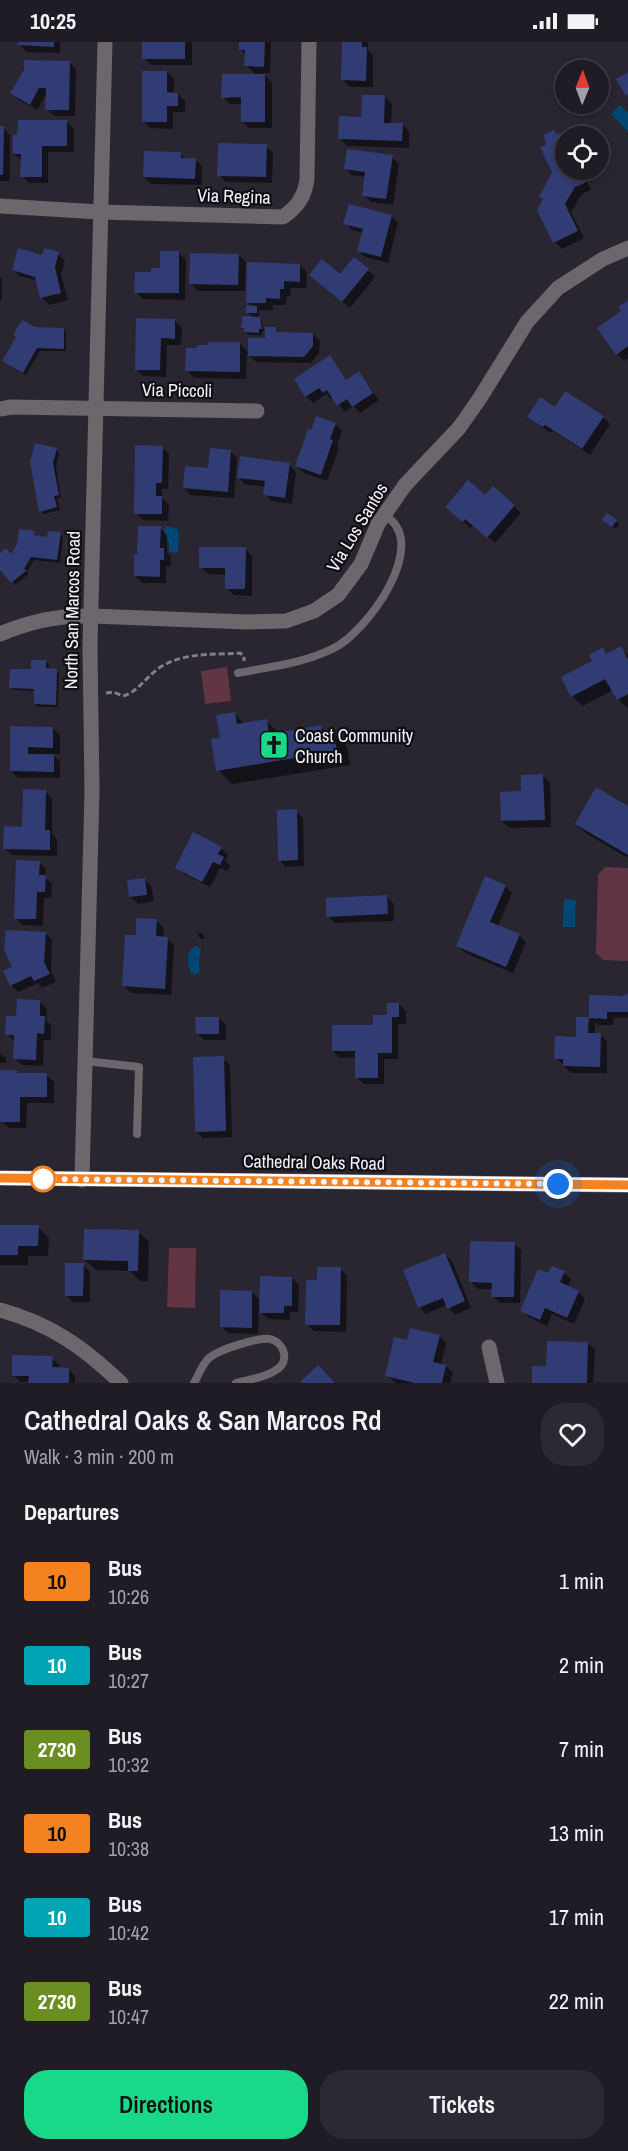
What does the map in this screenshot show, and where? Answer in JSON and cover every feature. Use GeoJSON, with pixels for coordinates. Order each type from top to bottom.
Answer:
{"type":"FeatureCollection","features":[{"type":"Feature","properties":{"kind":"main road","name":"Cathedral Oaks Road"},"geometry":{"type":"LineString","coordinates":[[0,1178],[628,1185]]}},
{"type":"Feature","properties":{"kind":"street","name":"North San Marcos Road"},"geometry":{"type":"LineString","coordinates":[[82,1180],[92,792],[90,695],[105,42]]}},
{"type":"Feature","properties":{"kind":"street","name":"Via Regina"},"geometry":{"type":"LineString","coordinates":[[0,207],[283,217],[297,207],[305,193],[307,180],[309,42]]}},
{"type":"Feature","properties":{"kind":"street","name":"Via Los Santos"},"geometry":{"type":"LineString","coordinates":[[0,634],[30,623],[64,616],[286,621],[314,611],[338,595],[361,564],[384,515],[405,485],[459,428],[527,322],[558,288],[603,259],[628,248]]}},
{"type":"Feature","properties":{"kind":"street","name":"Via Piccoli"},"geometry":{"type":"LineString","coordinates":[[0,409],[11,407],[257,411]]}},
{"type":"Feature","properties":{"kind":"street"},"geometry":{"type":"LineString","coordinates":[[0,1310],[39,1324],[66,1338],[92,1355],[112,1380]]}},
{"type":"Feature","properties":{"kind":"street"},"geometry":{"type":"LineString","coordinates":[[489,1347],[497,1383]]}},
{"type":"Feature","properties":{"kind":"lane"},"geometry":{"type":"LineString","coordinates":[[238,674],[333,650],[353,636],[378,607],[400,560],[401,541],[392,519],[384,515]]}},
{"type":"Feature","properties":{"kind":"lane"},"geometry":{"type":"LineString","coordinates":[[85,1061],[139,1067],[137,1134]]}},
{"type":"Feature","properties":{"kind":"lane"},"geometry":{"type":"LineString","coordinates":[[194,1383],[208,1359],[217,1353],[260,1339],[279,1343],[285,1354],[284,1362],[279,1369],[236,1383]]}},
{"type":"Feature","properties":{"kind":"path"},"geometry":{"type":"LineString","coordinates":[[90,695],[113,692],[123,696],[128,695],[152,676],[156,670],[175,660],[190,656],[240,652],[244,663]]}},
{"type":"Feature","properties":{"kind":"shaded area"},"geometry":{"type":"Polygon","coordinates":[[[227,667],[231,701],[205,704],[201,671],[227,667]]]}},
{"type":"Feature","properties":{"kind":"shaded area"},"geometry":{"type":"Polygon","coordinates":[[[605,867],[628,868],[628,961],[603,960],[596,953],[598,875],[605,867]]]}},
{"type":"Feature","properties":{"kind":"shaded area"},"geometry":{"type":"Polygon","coordinates":[[[169,1248],[196,1248],[195,1308],[167,1307],[169,1248]]]}},
{"type":"Feature","properties":{"kind":"water"},"geometry":{"type":"Polygon","coordinates":[[[620,105],[628,113],[628,132],[611,114],[620,105]]]}},
{"type":"Feature","properties":{"kind":"water"},"geometry":{"type":"Polygon","coordinates":[[[166,526],[177,528],[178,553],[169,552],[169,543],[164,532],[166,526]]]}},
{"type":"Feature","properties":{"kind":"water"},"geometry":{"type":"Polygon","coordinates":[[[564,899],[576,900],[575,927],[563,927],[564,899]]]}},
{"type":"Feature","properties":{"kind":"water"},"geometry":{"type":"Polygon","coordinates":[[[196,946],[201,949],[200,971],[195,975],[190,972],[188,957],[190,951],[196,946]]]}},
{"type":"Feature","properties":{"kind":"building"},"geometry":{"type":"Polygon","coordinates":[[[18,42],[54,42],[54,47],[18,45],[18,42]]]}},
{"type":"Feature","properties":{"kind":"building"},"geometry":{"type":"Polygon","coordinates":[[[142,42],[185,42],[185,59],[142,59],[142,42]]]}},
{"type":"Feature","properties":{"kind":"building"},"geometry":{"type":"Polygon","coordinates":[[[239,42],[265,42],[264,67],[244,66],[245,50],[239,50],[239,42]]]}},
{"type":"Feature","properties":{"kind":"building"},"geometry":{"type":"Polygon","coordinates":[[[342,42],[362,42],[362,47],[367,47],[366,81],[341,80],[342,42]]]}},
{"type":"Feature","properties":{"kind":"building"},"geometry":{"type":"Polygon","coordinates":[[[24,60],[70,61],[69,110],[45,110],[46,88],[39,88],[30,105],[10,93],[24,70],[24,60]]]}},
{"type":"Feature","properties":{"kind":"building"},"geometry":{"type":"Polygon","coordinates":[[[142,71],[167,71],[167,92],[178,93],[178,106],[167,106],[167,122],[142,122],[142,71]]]}},
{"type":"Feature","properties":{"kind":"building"},"geometry":{"type":"Polygon","coordinates":[[[628,72],[628,94],[626,96],[616,79],[628,72]]]}},
{"type":"Feature","properties":{"kind":"building"},"geometry":{"type":"Polygon","coordinates":[[[222,74],[265,74],[265,122],[241,122],[241,97],[221,98],[222,74]]]}},
{"type":"Feature","properties":{"kind":"building"},"geometry":{"type":"Polygon","coordinates":[[[362,95],[385,95],[384,123],[403,123],[402,141],[338,139],[339,116],[361,117],[362,95]]]}},
{"type":"Feature","properties":{"kind":"building"},"geometry":{"type":"Polygon","coordinates":[[[18,120],[67,120],[67,146],[42,146],[42,177],[20,177],[21,154],[13,154],[13,135],[17,135],[18,120]]]}},
{"type":"Feature","properties":{"kind":"building"},"geometry":{"type":"Polygon","coordinates":[[[0,126],[4,126],[3,175],[0,175],[0,126]]]}},
{"type":"Feature","properties":{"kind":"building"},"geometry":{"type":"Polygon","coordinates":[[[554,130],[555,132],[555,180],[584,180],[585,183],[575,187],[565,204],[578,231],[553,243],[537,210],[543,199],[539,197],[552,172],[540,147],[546,145],[544,135],[554,130]]]}},
{"type":"Feature","properties":{"kind":"building"},"geometry":{"type":"Polygon","coordinates":[[[218,143],[267,144],[266,177],[217,176],[218,143]]]}},
{"type":"Feature","properties":{"kind":"building"},"geometry":{"type":"Polygon","coordinates":[[[347,149],[393,155],[386,199],[362,196],[365,172],[344,169],[347,149]]]}},
{"type":"Feature","properties":{"kind":"building"},"geometry":{"type":"Polygon","coordinates":[[[144,151],[181,152],[181,158],[196,158],[195,179],[143,177],[144,151]]]}},
{"type":"Feature","properties":{"kind":"building"},"geometry":{"type":"Polygon","coordinates":[[[349,204],[392,215],[381,257],[357,251],[363,229],[343,224],[349,204]]]}},
{"type":"Feature","properties":{"kind":"building"},"geometry":{"type":"Polygon","coordinates":[[[18,248],[42,255],[44,248],[59,252],[55,267],[61,293],[40,298],[35,277],[12,270],[18,248]]]}},
{"type":"Feature","properties":{"kind":"building"},"geometry":{"type":"Polygon","coordinates":[[[160,251],[179,251],[179,293],[134,293],[135,272],[151,272],[151,268],[160,268],[160,251]]]}},
{"type":"Feature","properties":{"kind":"building"},"geometry":{"type":"Polygon","coordinates":[[[190,253],[239,254],[238,285],[189,284],[190,253]]]}},
{"type":"Feature","properties":{"kind":"building"},"geometry":{"type":"Polygon","coordinates":[[[354,257],[369,269],[342,302],[309,275],[322,259],[340,274],[354,257]]]}},
{"type":"Feature","properties":{"kind":"building"},"geometry":{"type":"Polygon","coordinates":[[[247,262],[300,264],[300,282],[284,281],[284,289],[280,289],[280,299],[266,298],[266,303],[246,303],[247,262]]]}},
{"type":"Feature","properties":{"kind":"building"},"geometry":{"type":"Polygon","coordinates":[[[628,300],[628,346],[616,355],[597,328],[621,311],[618,307],[628,300]]]}},
{"type":"Feature","properties":{"kind":"building"},"geometry":{"type":"Polygon","coordinates":[[[246,305],[257,306],[257,313],[246,313],[246,305]]]}},
{"type":"Feature","properties":{"kind":"building"},"geometry":{"type":"Polygon","coordinates":[[[243,316],[260,317],[262,329],[259,329],[259,333],[244,332],[244,328],[241,328],[243,316]]]}},
{"type":"Feature","properties":{"kind":"building"},"geometry":{"type":"Polygon","coordinates":[[[136,318],[175,319],[175,339],[161,338],[160,370],[135,370],[136,318]]]}},
{"type":"Feature","properties":{"kind":"building"},"geometry":{"type":"Polygon","coordinates":[[[22,320],[35,327],[64,328],[64,349],[37,348],[23,373],[2,361],[16,337],[13,335],[22,320]]]}},
{"type":"Feature","properties":{"kind":"building"},"geometry":{"type":"Polygon","coordinates":[[[265,327],[276,327],[276,332],[313,333],[313,346],[304,357],[248,356],[248,338],[265,338],[265,327]]]}},
{"type":"Feature","properties":{"kind":"building"},"geometry":{"type":"Polygon","coordinates":[[[208,342],[240,342],[240,372],[185,371],[186,348],[208,345],[208,342]]]}},
{"type":"Feature","properties":{"kind":"building"},"geometry":{"type":"Polygon","coordinates":[[[330,355],[346,380],[359,371],[373,393],[352,407],[347,399],[337,406],[327,390],[323,393],[319,388],[305,397],[294,379],[330,355]]]}},
{"type":"Feature","properties":{"kind":"building"},"geometry":{"type":"Polygon","coordinates":[[[565,391],[604,416],[582,449],[545,425],[543,427],[527,417],[540,397],[555,407],[565,391]]]}},
{"type":"Feature","properties":{"kind":"building"},"geometry":{"type":"Polygon","coordinates":[[[316,416],[336,423],[330,439],[333,440],[321,475],[295,466],[308,429],[311,430],[316,416]]]}},
{"type":"Feature","properties":{"kind":"building"},"geometry":{"type":"Polygon","coordinates":[[[35,443],[57,448],[53,463],[59,495],[54,496],[57,507],[39,512],[30,462],[35,443]]]}},
{"type":"Feature","properties":{"kind":"building"},"geometry":{"type":"Polygon","coordinates":[[[135,445],[163,446],[162,483],[156,483],[156,496],[162,496],[162,514],[134,514],[135,445]]]}},
{"type":"Feature","properties":{"kind":"building"},"geometry":{"type":"Polygon","coordinates":[[[210,448],[231,450],[228,492],[183,488],[185,466],[208,468],[210,448]]]}},
{"type":"Feature","properties":{"kind":"building"},"geometry":{"type":"Polygon","coordinates":[[[240,456],[290,463],[285,498],[263,495],[265,481],[237,478],[240,456]]]}},
{"type":"Feature","properties":{"kind":"building"},"geometry":{"type":"Polygon","coordinates":[[[468,480],[485,495],[493,486],[515,505],[487,538],[465,519],[463,522],[445,507],[468,480]]]}},
{"type":"Feature","properties":{"kind":"building"},"geometry":{"type":"Polygon","coordinates":[[[607,513],[617,520],[612,527],[602,520],[607,513]]]}},
{"type":"Feature","properties":{"kind":"building"},"geometry":{"type":"Polygon","coordinates":[[[138,526],[161,526],[160,548],[164,548],[164,560],[160,560],[160,577],[134,576],[138,526]]]}},
{"type":"Feature","properties":{"kind":"building"},"geometry":{"type":"Polygon","coordinates":[[[19,529],[35,531],[34,535],[47,537],[48,531],[61,532],[57,560],[31,557],[24,569],[27,570],[11,583],[0,570],[0,553],[6,548],[11,554],[17,544],[19,529]]]}},
{"type":"Feature","properties":{"kind":"building"},"geometry":{"type":"Polygon","coordinates":[[[199,547],[246,547],[245,589],[225,589],[225,568],[199,568],[199,547]]]}},
{"type":"Feature","properties":{"kind":"building"},"geometry":{"type":"Polygon","coordinates":[[[621,646],[628,660],[628,694],[617,700],[605,679],[571,697],[561,677],[592,661],[589,655],[603,647],[606,654],[621,646]]]}},
{"type":"Feature","properties":{"kind":"building"},"geometry":{"type":"Polygon","coordinates":[[[31,660],[46,660],[46,668],[57,669],[56,705],[34,704],[34,689],[9,688],[10,669],[31,669],[31,660]]]}},
{"type":"Feature","properties":{"kind":"building","name":"Coast Community Church"},"geometry":{"type":"Polygon","coordinates":[[[235,712],[237,724],[267,719],[269,734],[321,725],[322,731],[333,730],[337,751],[216,771],[211,739],[220,738],[216,715],[235,712]]]}},
{"type":"Feature","properties":{"kind":"building"},"geometry":{"type":"Polygon","coordinates":[[[10,726],[53,727],[53,748],[28,747],[28,754],[54,754],[54,772],[10,771],[10,726]]]}},
{"type":"Feature","properties":{"kind":"building"},"geometry":{"type":"Polygon","coordinates":[[[543,774],[545,820],[501,821],[500,792],[521,791],[521,775],[543,774]]]}},
{"type":"Feature","properties":{"kind":"building"},"geometry":{"type":"Polygon","coordinates":[[[596,787],[628,806],[628,855],[575,824],[596,787]]]}},
{"type":"Feature","properties":{"kind":"building"},"geometry":{"type":"Polygon","coordinates":[[[23,789],[46,790],[45,830],[50,830],[50,850],[3,849],[4,826],[22,827],[23,789]]]}},
{"type":"Feature","properties":{"kind":"building"},"geometry":{"type":"Polygon","coordinates":[[[297,809],[298,860],[278,861],[277,810],[297,809]]]}},
{"type":"Feature","properties":{"kind":"building"},"geometry":{"type":"Polygon","coordinates":[[[193,832],[222,847],[218,854],[224,857],[220,865],[213,862],[202,882],[175,868],[193,832]]]}},
{"type":"Feature","properties":{"kind":"building"},"geometry":{"type":"Polygon","coordinates":[[[16,860],[40,861],[39,875],[46,875],[45,892],[37,892],[36,919],[14,919],[16,860]]]}},
{"type":"Feature","properties":{"kind":"building"},"geometry":{"type":"Polygon","coordinates":[[[485,876],[506,885],[490,922],[520,934],[506,967],[456,946],[485,876]]]}},
{"type":"Feature","properties":{"kind":"building"},"geometry":{"type":"Polygon","coordinates":[[[145,878],[147,895],[129,897],[127,880],[145,878]]]}},
{"type":"Feature","properties":{"kind":"building"},"geometry":{"type":"Polygon","coordinates":[[[387,895],[388,914],[326,917],[326,898],[387,895]]]}},
{"type":"Feature","properties":{"kind":"building"},"geometry":{"type":"Polygon","coordinates":[[[136,918],[157,919],[156,936],[168,937],[165,989],[122,986],[125,935],[136,935],[136,918]]]}},
{"type":"Feature","properties":{"kind":"building"},"geometry":{"type":"Polygon","coordinates":[[[6,930],[46,932],[44,962],[50,974],[34,981],[31,976],[10,986],[3,971],[12,967],[4,950],[6,930]]]}},
{"type":"Feature","properties":{"kind":"building"},"geometry":{"type":"Polygon","coordinates":[[[628,993],[628,1012],[607,1012],[607,1019],[589,1018],[589,995],[622,996],[628,993]]]}},
{"type":"Feature","properties":{"kind":"building"},"geometry":{"type":"Polygon","coordinates":[[[17,999],[40,1000],[40,1016],[45,1016],[44,1034],[37,1033],[36,1060],[13,1059],[14,1035],[5,1035],[6,1016],[16,1016],[17,999]]]}},
{"type":"Feature","properties":{"kind":"building"},"geometry":{"type":"Polygon","coordinates":[[[387,1003],[399,1003],[399,1017],[392,1017],[392,1053],[378,1053],[378,1078],[355,1078],[355,1051],[332,1051],[332,1025],[373,1025],[373,1015],[387,1015],[387,1003]]]}},
{"type":"Feature","properties":{"kind":"building"},"geometry":{"type":"Polygon","coordinates":[[[195,1017],[219,1017],[219,1034],[196,1034],[195,1017]]]}},
{"type":"Feature","properties":{"kind":"building"},"geometry":{"type":"Polygon","coordinates":[[[576,1017],[589,1017],[588,1033],[601,1033],[600,1067],[563,1066],[563,1059],[554,1059],[555,1036],[576,1037],[576,1017]]]}},
{"type":"Feature","properties":{"kind":"building"},"geometry":{"type":"Polygon","coordinates":[[[224,1056],[226,1131],[195,1132],[193,1057],[224,1056]]]}},
{"type":"Feature","properties":{"kind":"building"},"geometry":{"type":"Polygon","coordinates":[[[0,1070],[17,1070],[17,1073],[47,1073],[47,1097],[20,1097],[20,1122],[0,1122],[0,1070]]]}},
{"type":"Feature","properties":{"kind":"building"},"geometry":{"type":"Polygon","coordinates":[[[0,1225],[39,1225],[38,1246],[18,1246],[18,1255],[0,1255],[0,1225]]]}},
{"type":"Feature","properties":{"kind":"building"},"geometry":{"type":"Polygon","coordinates":[[[84,1229],[139,1230],[138,1271],[128,1271],[128,1261],[83,1260],[84,1229]]]}},
{"type":"Feature","properties":{"kind":"building"},"geometry":{"type":"Polygon","coordinates":[[[470,1241],[515,1242],[514,1297],[491,1297],[492,1283],[469,1282],[470,1241]]]}},
{"type":"Feature","properties":{"kind":"building"},"geometry":{"type":"Polygon","coordinates":[[[445,1253],[465,1301],[447,1309],[443,1298],[418,1308],[403,1270],[445,1253]]]}},
{"type":"Feature","properties":{"kind":"building"},"geometry":{"type":"Polygon","coordinates":[[[65,1263],[84,1263],[83,1296],[65,1296],[65,1263]]]}},
{"type":"Feature","properties":{"kind":"building"},"geometry":{"type":"Polygon","coordinates":[[[552,1266],[565,1271],[560,1282],[579,1291],[567,1318],[545,1308],[540,1320],[520,1311],[538,1269],[548,1273],[552,1266]]]}},
{"type":"Feature","properties":{"kind":"building"},"geometry":{"type":"Polygon","coordinates":[[[317,1267],[341,1267],[340,1325],[305,1325],[306,1280],[317,1280],[317,1267]]]}},
{"type":"Feature","properties":{"kind":"building"},"geometry":{"type":"Polygon","coordinates":[[[260,1276],[292,1277],[292,1306],[284,1306],[284,1313],[259,1313],[260,1276]]]}},
{"type":"Feature","properties":{"kind":"building"},"geometry":{"type":"Polygon","coordinates":[[[220,1290],[252,1291],[252,1328],[220,1327],[220,1290]]]}},
{"type":"Feature","properties":{"kind":"building"},"geometry":{"type":"Polygon","coordinates":[[[410,1328],[440,1335],[433,1362],[446,1365],[442,1383],[415,1383],[385,1376],[394,1337],[407,1340],[410,1328]]]}},
{"type":"Feature","properties":{"kind":"building"},"geometry":{"type":"Polygon","coordinates":[[[547,1341],[588,1342],[587,1383],[532,1383],[532,1366],[546,1366],[547,1341]]]}},
{"type":"Feature","properties":{"kind":"building"},"geometry":{"type":"Polygon","coordinates":[[[12,1355],[53,1356],[52,1367],[69,1368],[69,1383],[28,1383],[29,1376],[12,1376],[12,1355]]]}},
{"type":"Feature","properties":{"kind":"building"},"geometry":{"type":"Polygon","coordinates":[[[318,1365],[335,1383],[302,1383],[301,1381],[318,1365]]]}},
{"type":"Feature","properties":{"kind":"bus line","name":"10"},"geometry":{"type":"LineString","coordinates":[[0,1178],[628,1185]]}},
{"type":"Feature","properties":{"kind":"place","name":"Coast Community Church"},"geometry":{"type":"Point","coordinates":[274,745]}},
{"type":"Feature","properties":{"kind":"route"},"geometry":{"type":"LineString","coordinates":[[43,1179],[558,1184]]}}]}
